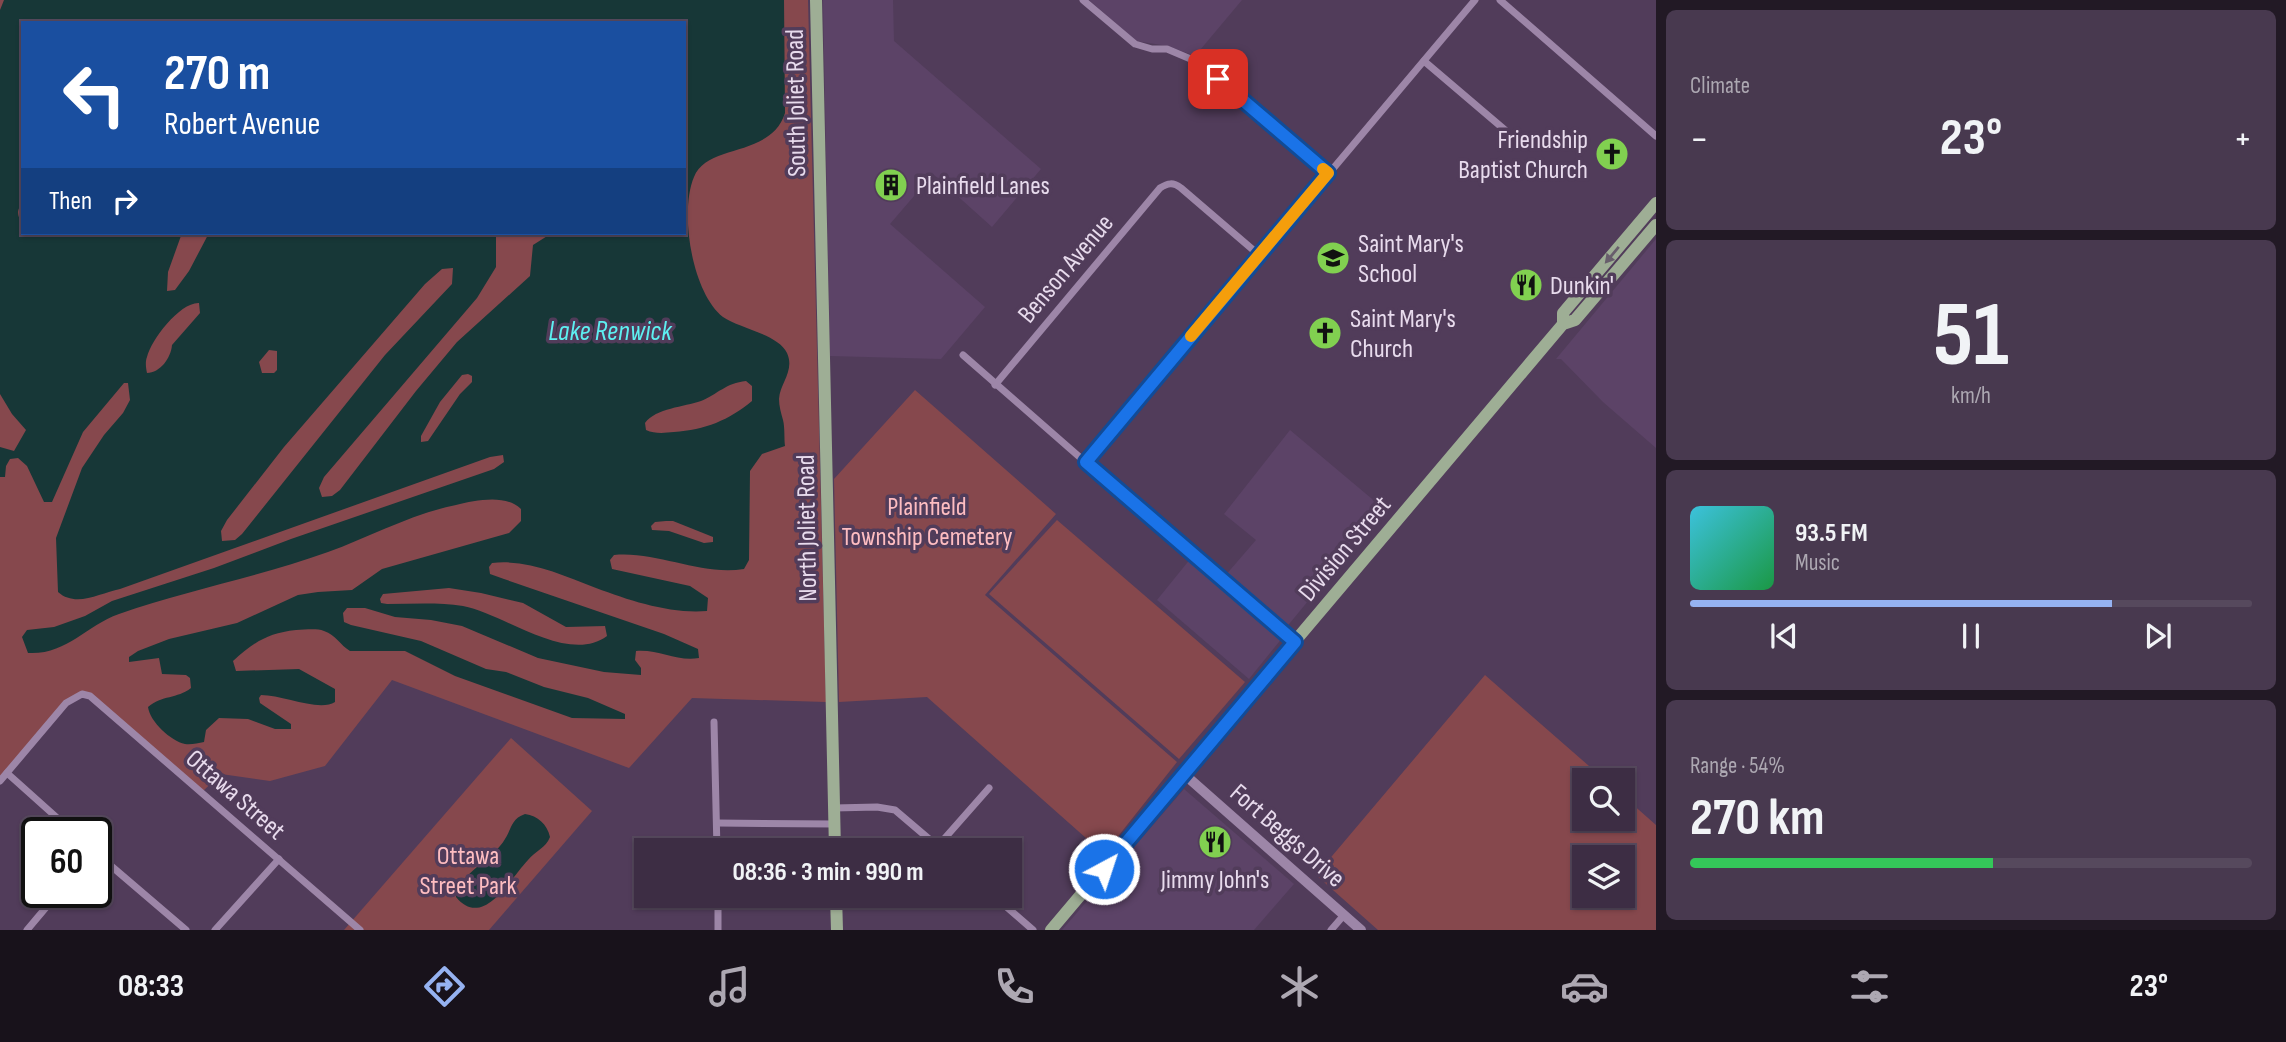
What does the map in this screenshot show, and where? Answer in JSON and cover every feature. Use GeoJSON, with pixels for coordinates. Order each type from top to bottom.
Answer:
{"type":"FeatureCollection","features":[{"type":"Feature","properties":{"kind":"main road","name":"South Joliet Road"},"geometry":{"type":"LineString","coordinates":[[816,0],[820,204]]}},
{"type":"Feature","properties":{"kind":"main road","name":"Division Street"},"geometry":{"type":"LineString","coordinates":[[1563,324],[1563,313],[1656,203]]}},
{"type":"Feature","properties":{"kind":"main road","name":"North Joliet Road"},"geometry":{"type":"LineString","coordinates":[[820,204],[835,838]]}},
{"type":"Feature","properties":{"kind":"main road","name":"Division Street"},"geometry":{"type":"LineString","coordinates":[[1051,930],[1563,324],[1576,320],[1656,225]]}},
{"type":"Feature","properties":{"kind":"main road"},"geometry":{"type":"LineString","coordinates":[[836,908],[837,930]]}},
{"type":"Feature","properties":{"kind":"street"},"geometry":{"type":"LineString","coordinates":[[1083,0],[1135,44],[1167,50],[1200,63],[1328,173]]}},
{"type":"Feature","properties":{"kind":"street"},"geometry":{"type":"LineString","coordinates":[[1086,462],[1475,0]]}},
{"type":"Feature","properties":{"kind":"street"},"geometry":{"type":"LineString","coordinates":[[1500,0],[1656,136]]}},
{"type":"Feature","properties":{"kind":"street"},"geometry":{"type":"LineString","coordinates":[[1424,61],[1506,130]]}},
{"type":"Feature","properties":{"kind":"street","name":"Benson Avenue"},"geometry":{"type":"LineString","coordinates":[[995,385],[1160,188],[1171,184],[1181,188],[1259,255]]}},
{"type":"Feature","properties":{"kind":"street"},"geometry":{"type":"LineString","coordinates":[[963,355],[1295,642]]}},
{"type":"Feature","properties":{"kind":"street","name":"Ottawa Street"},"geometry":{"type":"LineString","coordinates":[[7,773],[66,703],[82,694],[94,698],[360,930]]}},
{"type":"Feature","properties":{"kind":"street"},"geometry":{"type":"LineString","coordinates":[[714,722],[718,838]]}},
{"type":"Feature","properties":{"kind":"street"},"geometry":{"type":"LineString","coordinates":[[0,781],[7,773],[56,817]]}},
{"type":"Feature","properties":{"kind":"street","name":"Fort Beggs Drive"},"geometry":{"type":"LineString","coordinates":[[1184,775],[1361,930]]}},
{"type":"Feature","properties":{"kind":"street"},"geometry":{"type":"LineString","coordinates":[[948,838],[989,788]]}},
{"type":"Feature","properties":{"kind":"street"},"geometry":{"type":"LineString","coordinates":[[834,808],[877,807],[895,810],[927,838]]}},
{"type":"Feature","properties":{"kind":"street"},"geometry":{"type":"LineString","coordinates":[[717,823],[834,824]]}},
{"type":"Feature","properties":{"kind":"street"},"geometry":{"type":"LineString","coordinates":[[215,930],[279,859]]}},
{"type":"Feature","properties":{"kind":"street"},"geometry":{"type":"LineString","coordinates":[[112,867],[186,930]]}},
{"type":"Feature","properties":{"kind":"street"},"geometry":{"type":"LineString","coordinates":[[27,930],[46,908]]}},
{"type":"Feature","properties":{"kind":"street"},"geometry":{"type":"LineString","coordinates":[[718,908],[718,930]]}},
{"type":"Feature","properties":{"kind":"street"},"geometry":{"type":"LineString","coordinates":[[1008,908],[1033,930]]}},
{"type":"Feature","properties":{"kind":"street"},"geometry":{"type":"LineString","coordinates":[[1331,930],[1344,915]]}},
{"type":"Feature","properties":{"kind":"shaded area"},"geometry":{"type":"Polygon","coordinates":[[[823,0],[893,0],[894,41],[1041,169],[992,227],[933,174],[890,224],[985,307],[941,359],[830,356],[823,0]]]}},
{"type":"Feature","properties":{"kind":"shaded area"},"geometry":{"type":"Polygon","coordinates":[[[1089,0],[1242,0],[1195,56],[1168,46],[1136,41],[1089,0]]]}},
{"type":"Feature","properties":{"kind":"shaded area"},"geometry":{"type":"Polygon","coordinates":[[[1656,239],[1656,448],[1603,402],[1561,359],[1556,359],[1656,239]]]}},
{"type":"Feature","properties":{"kind":"shaded area"},"geometry":{"type":"Polygon","coordinates":[[[1290,430],[1384,509],[1285,629],[1224,577],[1256,540],[1224,514],[1290,430]]]}},
{"type":"Feature","properties":{"kind":"shaded area"},"geometry":{"type":"Polygon","coordinates":[[[1191,558],[1283,637],[1249,679],[1157,600],[1191,558]]]}},
{"type":"Feature","properties":{"kind":"shaded area"},"geometry":{"type":"Polygon","coordinates":[[[1184,789],[1294,884],[1254,930],[1062,930],[1184,789]]]}},
{"type":"Feature","properties":{"kind":"green space","name":"Lake Renwick"},"geometry":{"type":"Polygon","coordinates":[[[0,0],[808,0],[826,702],[692,698],[629,768],[392,680],[325,766],[270,781],[221,774],[202,792],[94,698],[75,697],[0,781],[0,0]]]}},
{"type":"Feature","properties":{"kind":"green space","name":"Plainfield Township Cemetery"},"geometry":{"type":"Polygon","coordinates":[[[915,390],[1056,514],[985,595],[1177,762],[1104,854],[927,697],[839,702],[834,479],[915,390]]]}},
{"type":"Feature","properties":{"kind":"green space"},"geometry":{"type":"Polygon","coordinates":[[[1057,520],[1245,682],[1179,759],[989,594],[1057,520]]]}},
{"type":"Feature","properties":{"kind":"green space"},"geometry":{"type":"Polygon","coordinates":[[[1485,675],[1591,768],[1572,768],[1572,831],[1635,831],[1635,806],[1656,825],[1656,930],[1378,930],[1316,875],[1485,675]]]}},
{"type":"Feature","properties":{"kind":"green space","name":"Ottawa Street Park"},"geometry":{"type":"Polygon","coordinates":[[[511,738],[592,811],[489,930],[344,930],[511,738]]]}},
{"type":"Feature","properties":{"kind":"water","name":"Lake Renwick"},"geometry":{"type":"Polygon","coordinates":[[[4,0],[784,0],[785,113],[778,127],[767,137],[701,166],[694,177],[688,210],[688,230],[696,271],[712,306],[730,321],[775,341],[782,346],[789,359],[779,399],[785,446],[762,454],[750,471],[749,560],[744,569],[728,570],[695,567],[647,556],[614,555],[610,560],[612,569],[690,586],[708,598],[707,611],[679,610],[637,602],[558,573],[519,563],[492,563],[489,567],[490,574],[664,634],[698,649],[699,658],[636,651],[635,660],[641,668],[641,675],[604,672],[538,658],[462,626],[395,617],[365,608],[347,608],[343,613],[344,622],[351,625],[421,641],[486,669],[506,672],[544,687],[588,698],[625,714],[625,719],[572,718],[455,676],[405,651],[350,651],[328,633],[314,629],[286,631],[269,636],[233,661],[236,671],[299,669],[335,689],[335,702],[320,705],[261,695],[260,703],[291,724],[291,729],[275,729],[248,719],[219,718],[206,730],[204,742],[179,742],[157,725],[148,707],[191,688],[190,678],[186,675],[162,674],[159,658],[129,662],[129,657],[169,639],[237,623],[298,595],[352,590],[382,569],[509,533],[521,521],[521,509],[507,501],[490,500],[472,501],[439,509],[302,561],[119,614],[54,649],[28,653],[22,637],[27,630],[54,627],[85,616],[112,601],[214,568],[494,469],[504,462],[503,455],[490,457],[120,589],[72,599],[58,592],[56,538],[82,468],[130,400],[128,383],[124,383],[83,432],[52,502],[44,502],[27,466],[18,458],[10,459],[5,477],[0,477],[0,447],[14,451],[26,430],[0,394],[0,10],[4,0]],[[21,21],[21,205],[18,214],[21,235],[181,235],[168,272],[167,291],[175,290],[189,271],[208,235],[496,235],[496,267],[477,298],[324,477],[319,488],[322,497],[332,496],[340,490],[457,342],[530,276],[533,245],[549,235],[686,235],[686,21],[21,21]],[[453,268],[442,269],[425,284],[284,447],[227,520],[221,531],[222,541],[235,540],[242,534],[385,355],[452,284],[453,268]],[[199,303],[191,304],[167,323],[154,341],[146,359],[147,373],[164,364],[172,345],[200,313],[199,303]],[[269,350],[259,362],[262,373],[274,373],[277,370],[277,351],[269,350]],[[462,375],[440,402],[421,436],[421,442],[428,441],[460,394],[472,382],[472,376],[462,375]],[[746,381],[733,384],[701,401],[656,414],[645,423],[646,430],[660,433],[685,431],[725,419],[752,401],[752,386],[746,381]],[[673,521],[655,522],[651,526],[652,530],[669,531],[704,543],[713,542],[713,537],[673,521]],[[449,588],[383,594],[381,603],[463,606],[536,635],[574,645],[591,643],[607,636],[605,626],[566,627],[523,603],[481,593],[449,588]]]}},
{"type":"Feature","properties":{"kind":"water"},"geometry":{"type":"Polygon","coordinates":[[[525,814],[538,819],[544,825],[549,832],[548,841],[495,898],[476,908],[466,906],[456,897],[463,881],[500,846],[514,821],[525,814]]]}},
{"type":"Feature","properties":{"kind":"slow traffic"},"geometry":{"type":"LineString","coordinates":[[1191,336],[1328,173],[1323,169]]}},
{"type":"Feature","properties":{"kind":"place","name":"Friendship Baptist Church"},"geometry":{"type":"Point","coordinates":[1612,154]}},
{"type":"Feature","properties":{"kind":"place","name":"Plainfield Lanes"},"geometry":{"type":"Point","coordinates":[891,185]}},
{"type":"Feature","properties":{"kind":"place","name":"Saint Mary's School"},"geometry":{"type":"Point","coordinates":[1333,258]}},
{"type":"Feature","properties":{"kind":"place","name":"Dunkin'"},"geometry":{"type":"Point","coordinates":[1526,285]}},
{"type":"Feature","properties":{"kind":"place","name":"Saint Mary's Church"},"geometry":{"type":"Point","coordinates":[1325,333]}},
{"type":"Feature","properties":{"kind":"place","name":"Jimmy John's"},"geometry":{"type":"Point","coordinates":[1215,842]}},
{"type":"Feature","properties":{"kind":"route"},"geometry":{"type":"LineString","coordinates":[[1104,869],[1295,642],[1086,462],[1328,173],[1218,79]]}}]}
